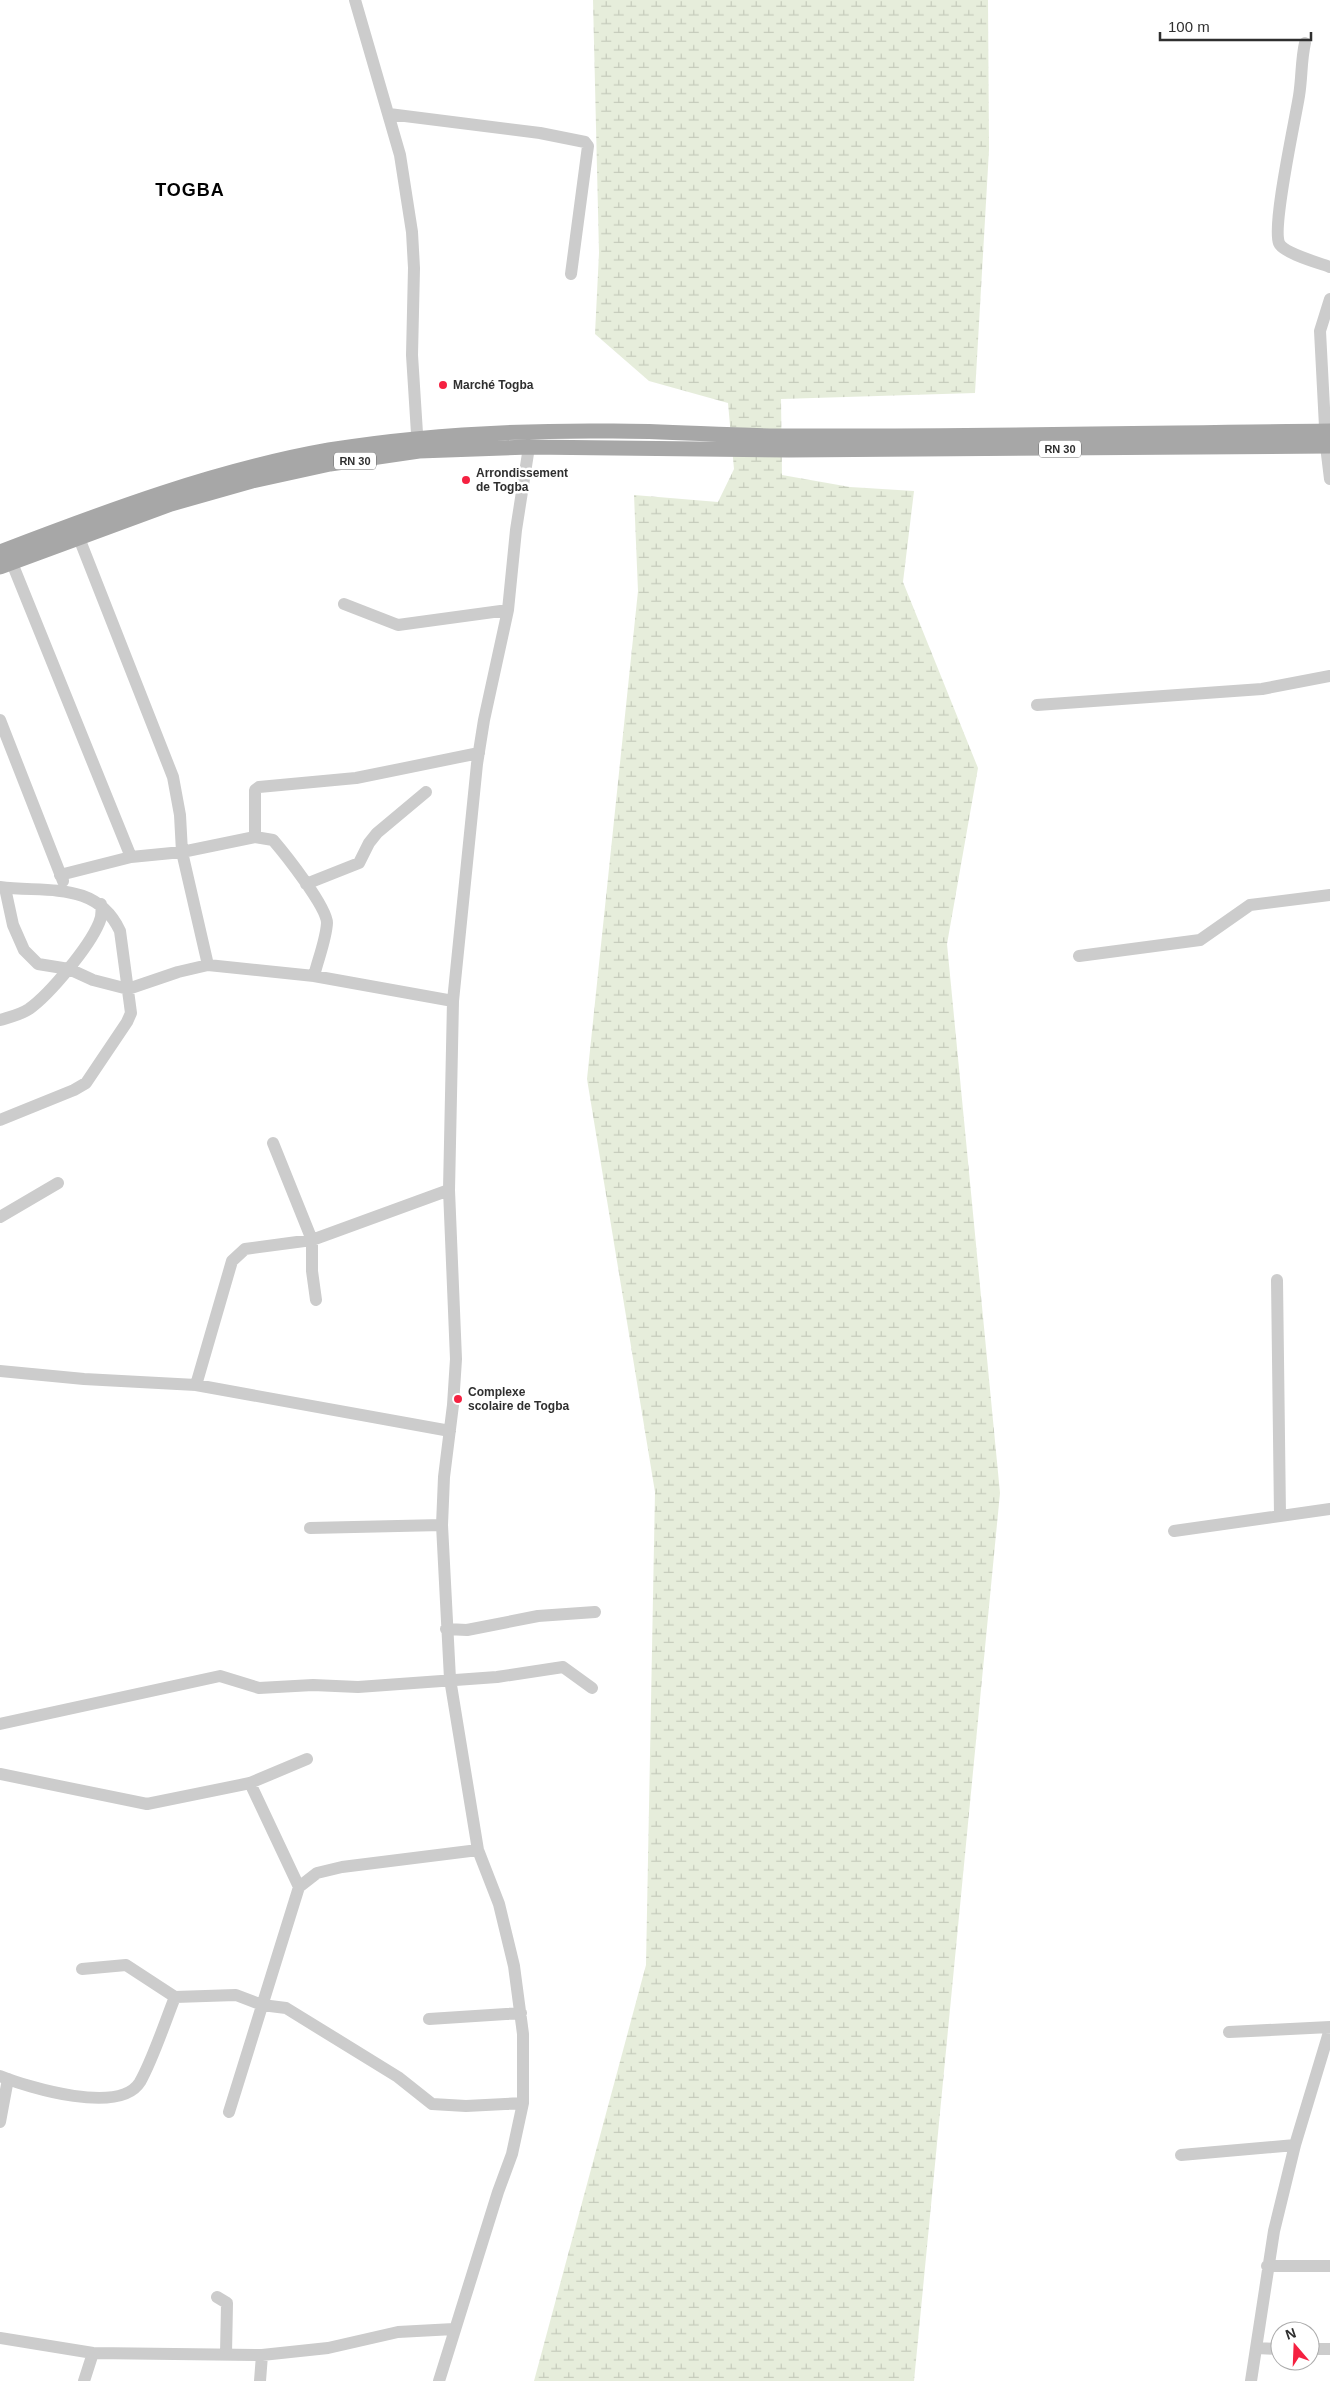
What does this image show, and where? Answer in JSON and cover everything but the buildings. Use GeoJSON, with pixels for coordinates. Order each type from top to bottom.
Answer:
{"type":"FeatureCollection","features":[{"type":"Feature","properties":{"kind":"main road","name":"RN 30"},"geometry":{"type":"LineString","coordinates":[[0,552],[167,491],[248,468],[328,450],[418,445],[531,431],[614,431],[726,442]]}},
{"type":"Feature","properties":{"kind":"main road","name":"RN 30"},"geometry":{"type":"LineString","coordinates":[[789,443],[1328,431]]}},
{"type":"Feature","properties":{"kind":"main road","name":"RN 30"},"geometry":{"type":"LineString","coordinates":[[6,565],[171,504],[252,481],[418,445],[529,447],[726,442],[1328,446]]}},
{"type":"Feature","properties":{"kind":"street"},"geometry":{"type":"LineString","coordinates":[[355,0],[400,155],[412,232],[414,268],[412,355],[418,445]]}},
{"type":"Feature","properties":{"kind":"street"},"geometry":{"type":"LineString","coordinates":[[1305,43],[1301,60],[1300,93],[1282,188],[1277,236],[1280,245],[1286,250],[1330,267]]}},
{"type":"Feature","properties":{"kind":"street"},"geometry":{"type":"LineString","coordinates":[[388,114],[531,131],[585,142],[588,146],[571,274]]}},
{"type":"Feature","properties":{"kind":"street"},"geometry":{"type":"LineString","coordinates":[[1330,299],[1325,330],[1330,479]]}},
{"type":"Feature","properties":{"kind":"street"},"geometry":{"type":"LineString","coordinates":[[439,2381],[454,2329],[512,2154],[523,2103],[523,2034],[514,1966],[499,1904],[478,1850],[450,1679],[442,1525],[456,1359],[449,1190],[453,1001],[479,753],[484,720],[508,610],[516,530],[529,447]]}},
{"type":"Feature","properties":{"kind":"street"},"geometry":{"type":"LineString","coordinates":[[79,538],[173,777],[180,815],[182,852],[208,965]]}},
{"type":"Feature","properties":{"kind":"street"},"geometry":{"type":"LineString","coordinates":[[6,565],[131,857]]}},
{"type":"Feature","properties":{"kind":"street"},"geometry":{"type":"LineString","coordinates":[[344,604],[398,625],[508,610]]}},
{"type":"Feature","properties":{"kind":"street"},"geometry":{"type":"LineString","coordinates":[[1037,705],[1262,689],[1330,676]]}},
{"type":"Feature","properties":{"kind":"street"},"geometry":{"type":"LineString","coordinates":[[0,720],[66,891]]}},
{"type":"Feature","properties":{"kind":"street"},"geometry":{"type":"LineString","coordinates":[[255,837],[255,790],[259,788],[356,778],[479,753]]}},
{"type":"Feature","properties":{"kind":"street"},"geometry":{"type":"LineString","coordinates":[[306,884],[359,863],[369,843],[377,833],[426,792]]}},
{"type":"Feature","properties":{"kind":"street"},"geometry":{"type":"LineString","coordinates":[[60,875],[131,857],[182,852],[255,837],[273,840],[324,912],[327,923],[314,976]]}},
{"type":"Feature","properties":{"kind":"street"},"geometry":{"type":"LineString","coordinates":[[0,1120],[74,1090],[86,1083],[130,1018],[128,989],[120,931],[115,920],[101,904],[66,891],[2,887],[13,925],[24,950],[38,964],[69,969],[93,980],[128,989],[178,972],[208,965],[314,976],[453,1001]]}},
{"type":"Feature","properties":{"kind":"street"},"geometry":{"type":"LineString","coordinates":[[1079,956],[1200,940],[1250,905],[1330,895]]}},
{"type":"Feature","properties":{"kind":"street"},"geometry":{"type":"LineString","coordinates":[[0,1020],[16,1016],[39,1001],[69,969],[99,924],[102,914],[101,904]]}},
{"type":"Feature","properties":{"kind":"street"},"geometry":{"type":"LineString","coordinates":[[273,1142],[312,1240],[312,1271],[316,1300]]}},
{"type":"Feature","properties":{"kind":"street"},"geometry":{"type":"LineString","coordinates":[[0,1217],[58,1183]]}},
{"type":"Feature","properties":{"kind":"street"},"geometry":{"type":"LineString","coordinates":[[196,1385],[232,1262],[246,1249],[312,1240],[449,1190]]}},
{"type":"Feature","properties":{"kind":"street"},"geometry":{"type":"LineString","coordinates":[[1277,1280],[1280,1516]]}},
{"type":"Feature","properties":{"kind":"street"},"geometry":{"type":"LineString","coordinates":[[0,1371],[84,1379],[196,1385],[450,1431]]}},
{"type":"Feature","properties":{"kind":"street"},"geometry":{"type":"LineString","coordinates":[[1174,1531],[1330,1509]]}},
{"type":"Feature","properties":{"kind":"street"},"geometry":{"type":"LineString","coordinates":[[310,1528],[442,1525]]}},
{"type":"Feature","properties":{"kind":"street"},"geometry":{"type":"LineString","coordinates":[[446,1629],[467,1630],[538,1616],[595,1612]]}},
{"type":"Feature","properties":{"kind":"street"},"geometry":{"type":"LineString","coordinates":[[0,1724],[220,1676],[259,1688],[313,1685],[358,1687],[497,1676],[563,1667],[592,1688]]}},
{"type":"Feature","properties":{"kind":"street"},"geometry":{"type":"LineString","coordinates":[[0,1774],[147,1804],[250,1783],[307,1759]]}},
{"type":"Feature","properties":{"kind":"street"},"geometry":{"type":"LineString","coordinates":[[250,1783],[299,1887]]}},
{"type":"Feature","properties":{"kind":"street"},"geometry":{"type":"LineString","coordinates":[[229,2112],[299,1887],[317,1873],[342,1867],[478,1850]]}},
{"type":"Feature","properties":{"kind":"street"},"geometry":{"type":"LineString","coordinates":[[82,1969],[126,1966],[175,1997],[236,1995],[262,2005],[286,2008],[398,2076],[432,2104],[466,2106],[523,2103]]}},
{"type":"Feature","properties":{"kind":"street"},"geometry":{"type":"LineString","coordinates":[[0,2122],[4,2078],[71,2096],[101,2100],[126,2095],[139,2083],[175,1997]]}},
{"type":"Feature","properties":{"kind":"street"},"geometry":{"type":"LineString","coordinates":[[429,2019],[521,2013]]}},
{"type":"Feature","properties":{"kind":"street"},"geometry":{"type":"LineString","coordinates":[[1229,2032],[1330,2028],[1282,2194],[1267,2266],[1251,2381]]}},
{"type":"Feature","properties":{"kind":"street"},"geometry":{"type":"LineString","coordinates":[[1181,2155],[1295,2145]]}},
{"type":"Feature","properties":{"kind":"street"},"geometry":{"type":"LineString","coordinates":[[1267,2266],[1330,2266]]}},
{"type":"Feature","properties":{"kind":"street"},"geometry":{"type":"LineString","coordinates":[[217,2296],[226,2304],[226,2354]]}},
{"type":"Feature","properties":{"kind":"street"},"geometry":{"type":"LineString","coordinates":[[0,2338],[93,2353],[262,2355],[328,2348],[398,2332],[454,2329]]}},
{"type":"Feature","properties":{"kind":"street"},"geometry":{"type":"LineString","coordinates":[[1256,2348],[1270,2349]]}},
{"type":"Feature","properties":{"kind":"street"},"geometry":{"type":"LineString","coordinates":[[84,2381],[93,2353]]}},
{"type":"Feature","properties":{"kind":"street"},"geometry":{"type":"LineString","coordinates":[[260,2381],[262,2355]]}},
{"type":"Feature","properties":{"kind":"green space"},"geometry":{"type":"Polygon","coordinates":[[[593,0],[988,0],[989,150],[975,393],[781,399],[782,475],[850,487],[914,491],[903,582],[978,768],[947,944],[1000,1493],[914,2381],[534,2381],[646,1965],[655,1492],[587,1079],[638,591],[634,495],[718,502],[734,469],[728,403],[649,381],[595,334],[599,253],[593,0]]]}},
{"type":"Feature","properties":{"kind":"place","name":"Marché Togba"},"geometry":{"type":"Point","coordinates":[443,385]}},
{"type":"Feature","properties":{"kind":"place","name":"Arrondissement de Togba"},"geometry":{"type":"Point","coordinates":[466,480]}},
{"type":"Feature","properties":{"kind":"place","name":"Complexe scolaire de Togba"},"geometry":{"type":"Point","coordinates":[458,1399]}},
{"type":"Feature","properties":{"kind":"district","name":"TOGBA"},"geometry":{"type":"Point","coordinates":[190,190]}}]}
